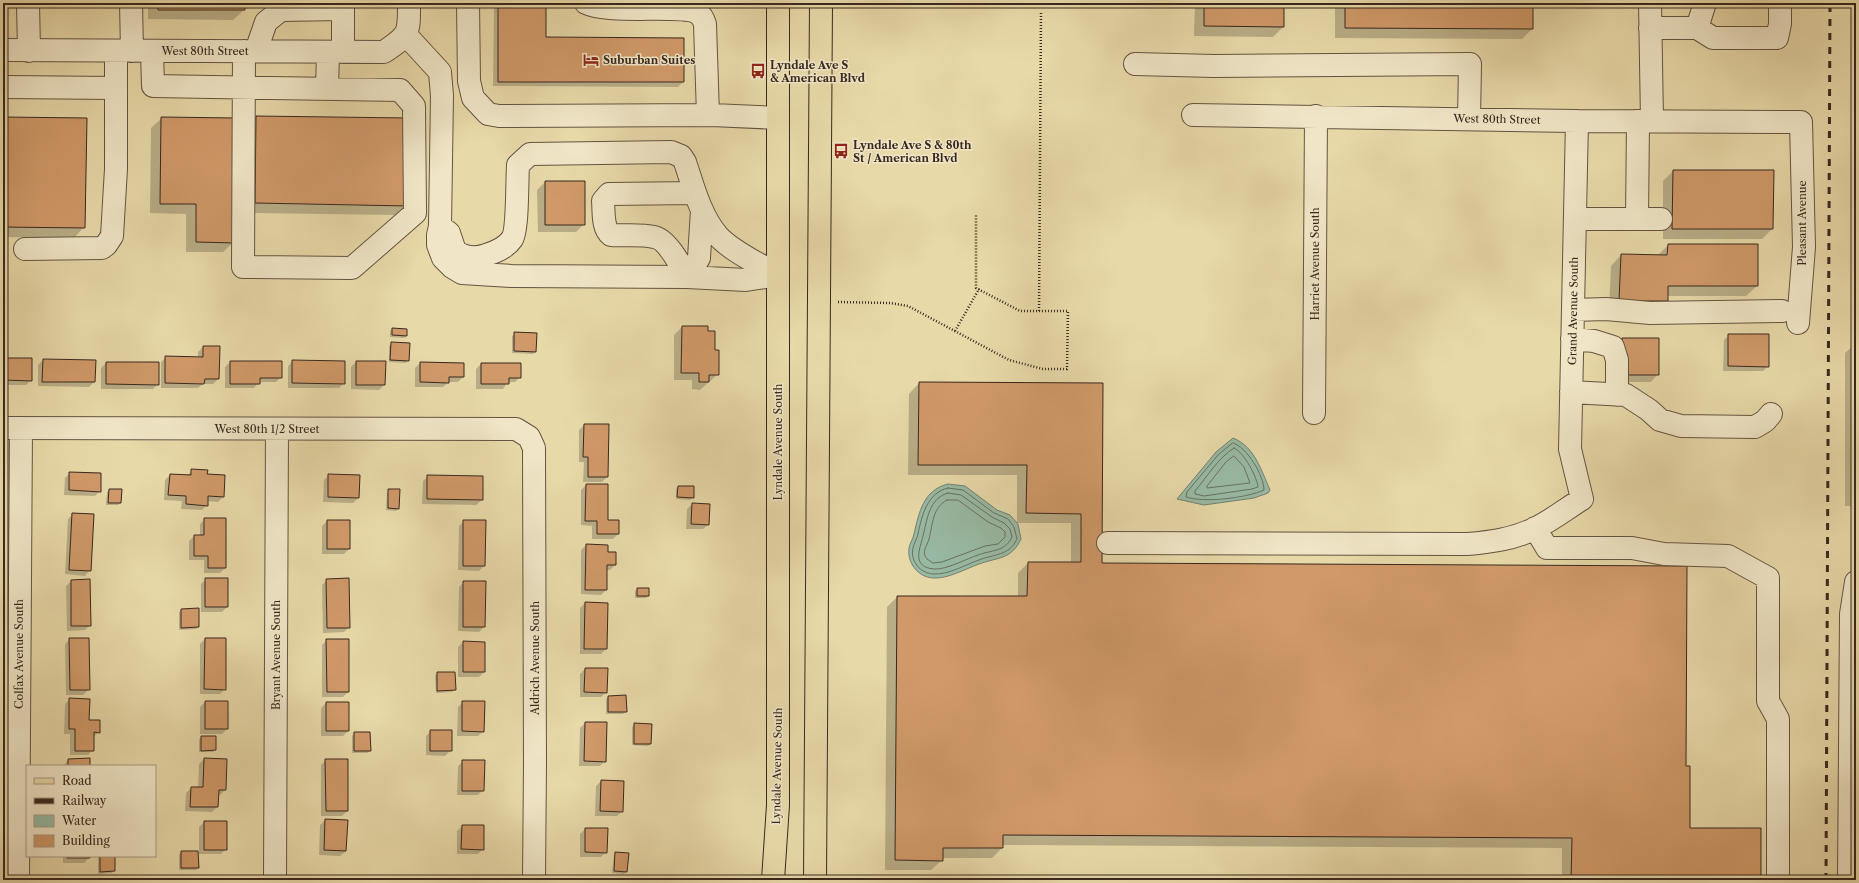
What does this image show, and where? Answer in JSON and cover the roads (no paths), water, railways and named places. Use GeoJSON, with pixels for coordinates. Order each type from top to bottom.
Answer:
{"type":"FeatureCollection","features":[{"type":"Feature","properties":{"kind":"main road"},"geometry":{"type":"LineString","coordinates":[[764,3],[765,10],[778,36]]}},
{"type":"Feature","properties":{"kind":"main road","name":"Lyndale Avenue South"},"geometry":{"type":"LineString","coordinates":[[773,880],[778,805],[778,3]]}},
{"type":"Feature","properties":{"kind":"main road"},"geometry":{"type":"LineString","coordinates":[[815,880],[821,3]]}},
{"type":"Feature","properties":{"kind":"main road"},"geometry":{"type":"LineString","coordinates":[[821,29],[832,3]]}},
{"type":"Feature","properties":{"kind":"street"},"geometry":{"type":"LineString","coordinates":[[28,3],[29,50]]}},
{"type":"Feature","properties":{"kind":"street"},"geometry":{"type":"LineString","coordinates":[[131,3],[133,51],[152,86],[244,87],[327,89],[400,90],[414,106],[415,213],[352,268],[243,267],[244,87],[250,51],[266,22],[281,10],[343,6],[327,89]]}},
{"type":"Feature","properties":{"kind":"street"},"geometry":{"type":"LineString","coordinates":[[410,3],[409,30],[404,37],[440,72],[442,96],[440,226],[438,246],[443,258],[452,267],[462,273],[512,276],[688,277],[746,280],[778,275]]}},
{"type":"Feature","properties":{"kind":"street"},"geometry":{"type":"LineString","coordinates":[[468,3],[469,81],[473,98],[488,114],[499,116],[708,115],[778,118]]}},
{"type":"Feature","properties":{"kind":"street"},"geometry":{"type":"LineString","coordinates":[[586,3],[599,8],[678,10],[699,13],[705,24],[708,115]]}},
{"type":"Feature","properties":{"kind":"street"},"geometry":{"type":"LineString","coordinates":[[1637,219],[1645,121],[1650,3]]}},
{"type":"Feature","properties":{"kind":"street"},"geometry":{"type":"LineString","coordinates":[[1697,28],[1705,3]]}},
{"type":"Feature","properties":{"kind":"street"},"geometry":{"type":"LineString","coordinates":[[1650,28],[1697,28],[1713,38],[1777,38],[1780,24],[1780,3]]}},
{"type":"Feature","properties":{"kind":"street","name":"West 80th Street"},"geometry":{"type":"LineString","coordinates":[[3,50],[384,52],[404,37]]}},
{"type":"Feature","properties":{"kind":"street"},"geometry":{"type":"LineString","coordinates":[[25,249],[102,248],[112,236],[116,169],[116,88],[133,51]]}},
{"type":"Feature","properties":{"kind":"street"},"geometry":{"type":"LineString","coordinates":[[1135,64],[1214,66],[1470,64],[1469,119]]}},
{"type":"Feature","properties":{"kind":"street"},"geometry":{"type":"LineString","coordinates":[[3,87],[116,88]]}},
{"type":"Feature","properties":{"kind":"street","name":"West 80th Street"},"geometry":{"type":"LineString","coordinates":[[1193,115],[1577,121],[1801,122]]}},
{"type":"Feature","properties":{"kind":"street","name":"Harriet Avenue South"},"geometry":{"type":"LineString","coordinates":[[1314,413],[1316,116]]}},
{"type":"Feature","properties":{"kind":"street","name":"Grand Avenue South"},"geometry":{"type":"LineString","coordinates":[[1535,528],[1582,499],[1570,449],[1577,121]]}},
{"type":"Feature","properties":{"kind":"street","name":"Pleasant Avenue"},"geometry":{"type":"LineString","coordinates":[[1573,310],[1606,309],[1650,313],[1790,317],[1804,247],[1801,122]]}},
{"type":"Feature","properties":{"kind":"street"},"geometry":{"type":"LineString","coordinates":[[440,226],[449,234],[455,251],[468,258],[478,258],[497,252],[506,245],[514,234],[518,165],[530,154],[671,152],[681,156],[685,162],[699,201],[718,236],[742,254],[778,275]]}},
{"type":"Feature","properties":{"kind":"street"},"geometry":{"type":"LineString","coordinates":[[688,277],[663,241],[655,237],[620,236],[611,235],[607,232],[605,227],[603,201],[612,193],[699,201]]}},
{"type":"Feature","properties":{"kind":"street"},"geometry":{"type":"LineString","coordinates":[[688,277],[699,258],[699,201]]}},
{"type":"Feature","properties":{"kind":"street"},"geometry":{"type":"LineString","coordinates":[[1575,219],[1661,218]]}},
{"type":"Feature","properties":{"kind":"street"},"geometry":{"type":"LineString","coordinates":[[1572,339],[1594,341],[1613,347],[1617,360],[1617,395]]}},
{"type":"Feature","properties":{"kind":"street"},"geometry":{"type":"LineString","coordinates":[[1571,392],[1626,395],[1649,410],[1660,420],[1681,426],[1755,427],[1765,421],[1771,414]]}},
{"type":"Feature","properties":{"kind":"street","name":"West 80th 1/2 Street"},"geometry":{"type":"LineString","coordinates":[[12,428],[277,430],[516,429],[529,437]]}},
{"type":"Feature","properties":{"kind":"street","name":"Colfax Avenue South"},"geometry":{"type":"LineString","coordinates":[[12,428],[18,880]]}},
{"type":"Feature","properties":{"kind":"street","name":"Bryant Avenue South"},"geometry":{"type":"LineString","coordinates":[[274,880],[277,430]]}},
{"type":"Feature","properties":{"kind":"street","name":"Aldrich Avenue South"},"geometry":{"type":"LineString","coordinates":[[529,437],[534,448],[534,880]]}},
{"type":"Feature","properties":{"kind":"street"},"geometry":{"type":"LineString","coordinates":[[1108,543],[1468,544],[1500,540],[1535,528],[1547,548],[1632,548],[1664,554],[1728,556],[1768,578],[1768,701],[1778,719],[1778,880]]}},
{"type":"Feature","properties":{"kind":"street"},"geometry":{"type":"LineString","coordinates":[[1849,880],[1853,633],[1851,614],[1856,582]]}},
{"type":"Feature","properties":{"kind":"water"},"geometry":{"type":"Polygon","coordinates":[[[1233,438],[1241,442],[1252,453],[1270,490],[1268,493],[1254,498],[1204,505],[1177,499],[1216,452],[1233,438]]]}},
{"type":"Feature","properties":{"kind":"water"},"geometry":{"type":"Polygon","coordinates":[[[948,484],[965,486],[997,510],[1010,515],[1018,524],[1021,539],[1013,551],[1003,557],[979,564],[945,577],[933,578],[918,572],[910,559],[909,548],[914,536],[920,511],[924,503],[933,491],[948,484]]]}},
{"type":"Feature","properties":{"kind":"railway"},"geometry":{"type":"LineString","coordinates":[[1826,880],[1830,3]]}},
{"type":"Feature","properties":{"kind":"place","name":"Suburban Suites"},"geometry":{"type":"Point","coordinates":[591,60]}},
{"type":"Feature","properties":{"kind":"place","name":"Lyndale Ave S & American Blvd"},"geometry":{"type":"Point","coordinates":[758,71]}},
{"type":"Feature","properties":{"kind":"place","name":"Lyndale Ave S & 80th St / American Blvd"},"geometry":{"type":"Point","coordinates":[841,151]}}]}
